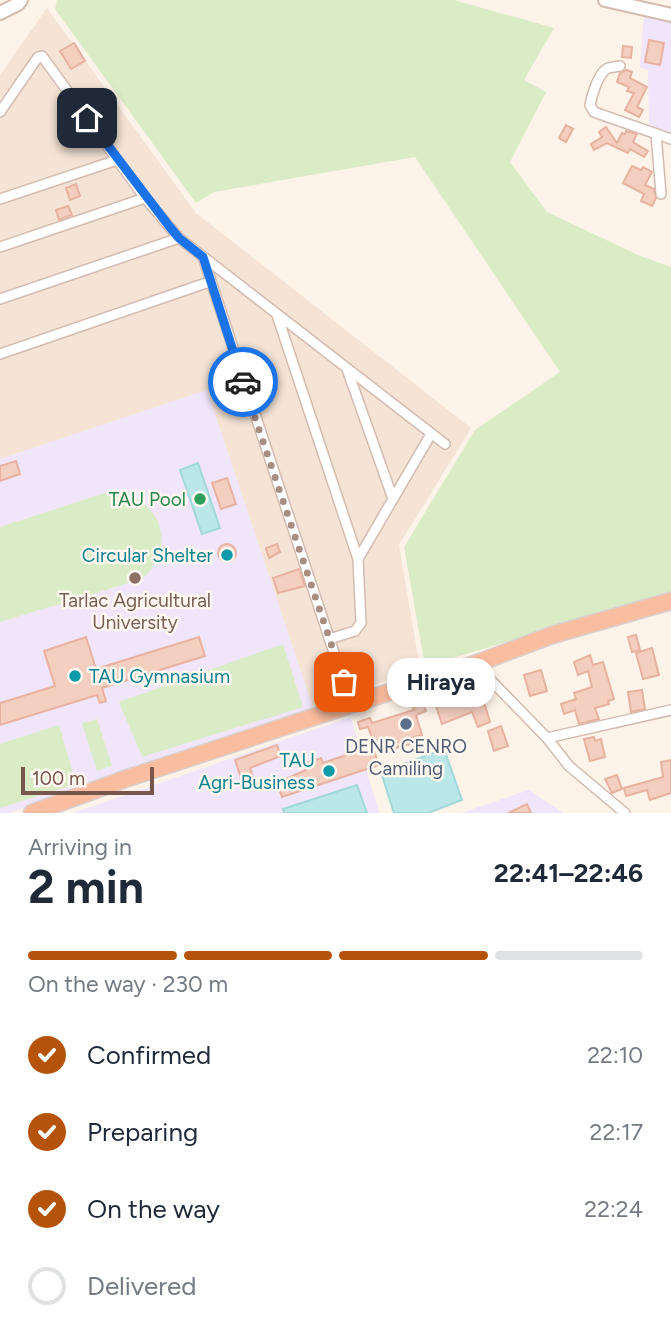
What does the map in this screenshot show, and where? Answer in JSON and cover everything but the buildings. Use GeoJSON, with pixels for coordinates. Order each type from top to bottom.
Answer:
{"type":"FeatureCollection","features":[{"type":"Feature","properties":{"kind":"highway"},"geometry":{"type":"LineString","coordinates":[[32,813],[475,664],[552,635],[671,601]]}},
{"type":"Feature","properties":{"kind":"street"},"geometry":{"type":"LineString","coordinates":[[0,13],[21,0]]}},
{"type":"Feature","properties":{"kind":"street"},"geometry":{"type":"LineString","coordinates":[[605,0],[671,15]]}},
{"type":"Feature","properties":{"kind":"street"},"geometry":{"type":"LineString","coordinates":[[0,112],[38,57],[42,57],[145,198],[179,238],[445,444]]}},
{"type":"Feature","properties":{"kind":"street"},"geometry":{"type":"LineString","coordinates":[[620,66],[608,68],[603,72],[590,105],[594,112],[671,139]]}},
{"type":"Feature","properties":{"kind":"street"},"geometry":{"type":"LineString","coordinates":[[656,134],[661,194]]}},
{"type":"Feature","properties":{"kind":"street"},"geometry":{"type":"LineString","coordinates":[[0,199],[117,160]]}},
{"type":"Feature","properties":{"kind":"street"},"geometry":{"type":"LineString","coordinates":[[0,247],[145,198]]}},
{"type":"Feature","properties":{"kind":"street"},"geometry":{"type":"LineString","coordinates":[[0,299],[179,238]]}},
{"type":"Feature","properties":{"kind":"street"},"geometry":{"type":"LineString","coordinates":[[203,257],[209,282],[351,704]]}},
{"type":"Feature","properties":{"kind":"street"},"geometry":{"type":"LineString","coordinates":[[0,354],[209,282]]}},
{"type":"Feature","properties":{"kind":"street"},"geometry":{"type":"LineString","coordinates":[[277,315],[358,559],[361,623],[355,631],[329,639]]}},
{"type":"Feature","properties":{"kind":"street"},"geometry":{"type":"LineString","coordinates":[[347,369],[393,499]]}},
{"type":"Feature","properties":{"kind":"street"},"geometry":{"type":"LineString","coordinates":[[358,559],[431,434]]}},
{"type":"Feature","properties":{"kind":"street"},"geometry":{"type":"LineString","coordinates":[[475,664],[547,738],[569,765],[625,813]]}},
{"type":"Feature","properties":{"kind":"street"},"geometry":{"type":"LineString","coordinates":[[547,738],[671,710]]}},
{"type":"Feature","properties":{"kind":"shaded area"},"geometry":{"type":"Polygon","coordinates":[[[47,8],[196,213],[471,428],[399,545],[420,668],[313,708],[207,391],[0,459],[0,75],[47,8]]]}},
{"type":"Feature","properties":{"kind":"shaded area"},"geometry":{"type":"Polygon","coordinates":[[[644,13],[671,20],[671,136],[649,128],[648,70],[640,67],[644,13]]]}},
{"type":"Feature","properties":{"kind":"shaded area","name":"Tarlac Agricultural University"},"geometry":{"type":"Polygon","coordinates":[[[207,390],[313,708],[9,813],[0,813],[0,459],[207,390]]]}},
{"type":"Feature","properties":{"kind":"shaded area"},"geometry":{"type":"Polygon","coordinates":[[[351,717],[379,813],[73,813],[351,717]]]}},
{"type":"Feature","properties":{"kind":"shaded area"},"geometry":{"type":"Polygon","coordinates":[[[529,790],[563,813],[461,813],[529,790]]]}},
{"type":"Feature","properties":{"kind":"green space"},"geometry":{"type":"Polygon","coordinates":[[[57,0],[454,0],[554,28],[524,80],[546,92],[510,162],[547,212],[638,255],[671,267],[671,594],[425,666],[404,547],[475,430],[560,372],[415,157],[214,192],[196,203],[55,9],[57,0]]]}},
{"type":"Feature","properties":{"kind":"green space"},"geometry":{"type":"Polygon","coordinates":[[[114,490],[143,503],[153,513],[159,525],[162,538],[160,552],[142,579],[0,622],[0,527],[114,490]]]}},
{"type":"Feature","properties":{"kind":"green space"},"geometry":{"type":"Polygon","coordinates":[[[283,644],[303,707],[142,757],[119,702],[283,644]]]}},
{"type":"Feature","properties":{"kind":"green space"},"geometry":{"type":"Polygon","coordinates":[[[97,719],[112,766],[97,771],[82,723],[97,719]]]}},
{"type":"Feature","properties":{"kind":"green space"},"geometry":{"type":"Polygon","coordinates":[[[59,725],[76,784],[0,808],[0,744],[59,725]]]}},
{"type":"Feature","properties":{"kind":"water","name":"TAU Pool"},"geometry":{"type":"Polygon","coordinates":[[[198,463],[220,528],[202,534],[180,470],[198,463]]]}},
{"type":"Feature","properties":{"kind":"water"},"geometry":{"type":"Polygon","coordinates":[[[444,749],[462,800],[428,813],[394,813],[381,772],[444,749]]]}},
{"type":"Feature","properties":{"kind":"water"},"geometry":{"type":"Polygon","coordinates":[[[357,785],[367,813],[284,813],[283,809],[357,785]]]}},
{"type":"Feature","properties":{"kind":"way so far"},"geometry":{"type":"LineString","coordinates":[[243,382],[344,682]]}},
{"type":"Feature","properties":{"kind":"place","name":"TAU Pool"},"geometry":{"type":"Point","coordinates":[200,499]}},
{"type":"Feature","properties":{"kind":"place","name":"Circular Shelter"},"geometry":{"type":"Point","coordinates":[227,555]}},
{"type":"Feature","properties":{"kind":"place","name":"Tarlac Agricultural University"},"geometry":{"type":"Point","coordinates":[135,578]}},
{"type":"Feature","properties":{"kind":"place","name":"TAU Gymnasium"},"geometry":{"type":"Point","coordinates":[75,676]}},
{"type":"Feature","properties":{"kind":"place","name":"Hiraya"},"geometry":{"type":"Point","coordinates":[344,682]}},
{"type":"Feature","properties":{"kind":"place","name":"DENR CENRO Camiling"},"geometry":{"type":"Point","coordinates":[406,724]}},
{"type":"Feature","properties":{"kind":"place","name":"TAU Agri-Business"},"geometry":{"type":"Point","coordinates":[329,771]}},
{"type":"Feature","properties":{"kind":"route"},"geometry":{"type":"LineString","coordinates":[[87,118],[145,198],[179,238],[203,257],[243,382]]}}]}
